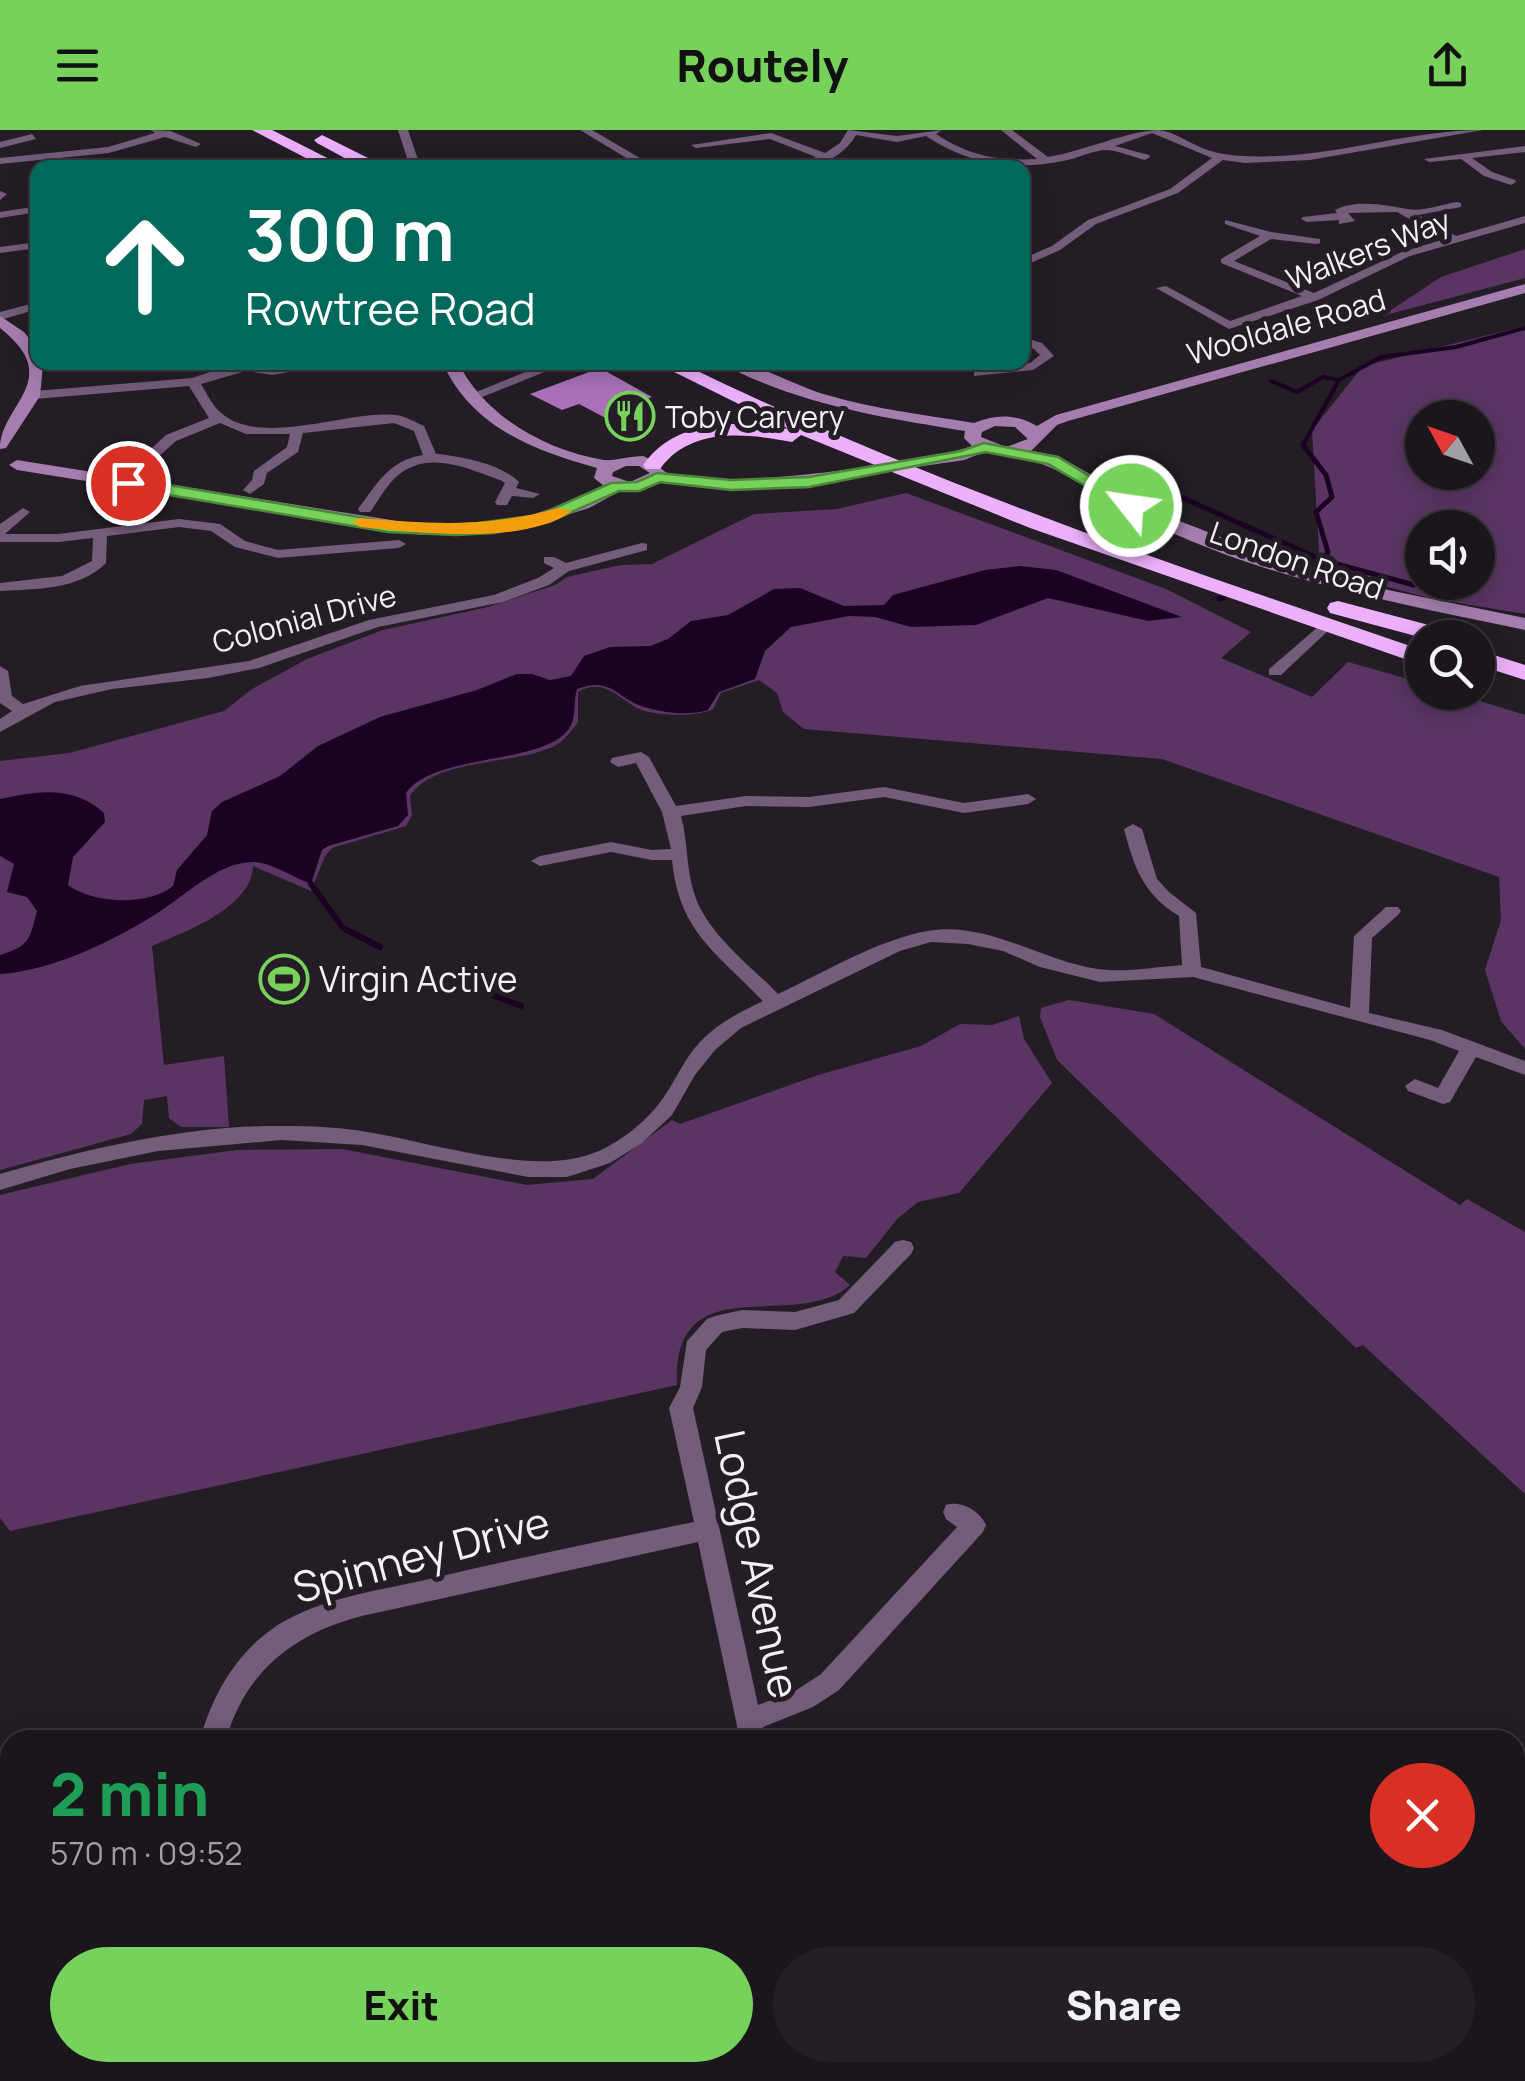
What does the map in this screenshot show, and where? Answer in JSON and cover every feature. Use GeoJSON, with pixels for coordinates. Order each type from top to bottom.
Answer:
{"type":"FeatureCollection","features":[{"type":"Feature","properties":{"kind":"highway"},"geometry":{"type":"LineString","coordinates":[[260,130],[322,160]]}},
{"type":"Feature","properties":{"kind":"highway"},"geometry":{"type":"LineString","coordinates":[[301,130],[360,160]]}},
{"type":"Feature","properties":{"kind":"highway","name":"London Road"},"geometry":{"type":"LineString","coordinates":[[678,370],[936,486],[1332,617],[1405,634]]}},
{"type":"Feature","properties":{"kind":"highway","name":"London Road"},"geometry":{"type":"LineString","coordinates":[[723,370],[800,408],[984,484],[1332,617],[1405,650]]}},
{"type":"Feature","properties":{"kind":"highway"},"geometry":{"type":"LineString","coordinates":[[655,471],[658,455],[678,441],[716,432],[757,430],[797,437],[936,486]]}},
{"type":"Feature","properties":{"kind":"highway"},"geometry":{"type":"LineString","coordinates":[[1332,617],[1405,630]]}},
{"type":"Feature","properties":{"kind":"highway"},"geometry":{"type":"LineString","coordinates":[[1495,650],[1525,658]]}},
{"type":"Feature","properties":{"kind":"highway"},"geometry":{"type":"LineString","coordinates":[[1495,663],[1525,674]]}},
{"type":"Feature","properties":{"kind":"highway"},"geometry":{"type":"LineString","coordinates":[[1495,683],[1525,694]]}},
{"type":"Feature","properties":{"kind":"street"},"geometry":{"type":"LineString","coordinates":[[154,130],[196,144]]}},
{"type":"Feature","properties":{"kind":"street"},"geometry":{"type":"LineString","coordinates":[[403,130],[414,160]]}},
{"type":"Feature","properties":{"kind":"street"},"geometry":{"type":"LineString","coordinates":[[585,130],[638,160]]}},
{"type":"Feature","properties":{"kind":"street"},"geometry":{"type":"LineString","coordinates":[[818,160],[846,143],[851,130],[942,145],[976,158],[1012,160]]}},
{"type":"Feature","properties":{"kind":"street"},"geometry":{"type":"LineString","coordinates":[[1006,130],[1048,162]]}},
{"type":"Feature","properties":{"kind":"street"},"geometry":{"type":"LineString","coordinates":[[1030,161],[1048,162],[1152,130],[1220,157],[1301,156],[1478,130]]}},
{"type":"Feature","properties":{"kind":"street"},"geometry":{"type":"LineString","coordinates":[[896,139],[934,132],[942,145]]}},
{"type":"Feature","properties":{"kind":"street"},"geometry":{"type":"LineString","coordinates":[[2,154],[109,150],[167,133]]}},
{"type":"Feature","properties":{"kind":"street"},"geometry":{"type":"LineString","coordinates":[[696,145],[771,136],[825,157]]}},
{"type":"Feature","properties":{"kind":"street"},"geometry":{"type":"LineString","coordinates":[[2,154],[32,137]]}},
{"type":"Feature","properties":{"kind":"street"},"geometry":{"type":"LineString","coordinates":[[1105,147],[1145,158]]}},
{"type":"Feature","properties":{"kind":"street"},"geometry":{"type":"LineString","coordinates":[[1428,159],[1525,149]]}},
{"type":"Feature","properties":{"kind":"street"},"geometry":{"type":"LineString","coordinates":[[1030,260],[1056,248],[1092,222],[1174,190],[1220,157]]}},
{"type":"Feature","properties":{"kind":"street"},"geometry":{"type":"LineString","coordinates":[[1466,158],[1490,179],[1511,182]]}},
{"type":"Feature","properties":{"kind":"street"},"geometry":{"type":"LineString","coordinates":[[2,205],[30,208]]}},
{"type":"Feature","properties":{"kind":"street"},"geometry":{"type":"LineString","coordinates":[[1409,213],[1457,205]]}},
{"type":"Feature","properties":{"kind":"street"},"geometry":{"type":"LineString","coordinates":[[1307,219],[1380,207],[1409,213],[1456,240]]}},
{"type":"Feature","properties":{"kind":"street"},"geometry":{"type":"LineString","coordinates":[[1325,211],[1343,216]]}},
{"type":"Feature","properties":{"kind":"street","name":"Walkers Way"},"geometry":{"type":"LineString","coordinates":[[1162,288],[1228,325],[1314,297],[1394,259],[1525,219]]}},
{"type":"Feature","properties":{"kind":"street"},"geometry":{"type":"LineString","coordinates":[[1229,222],[1288,240],[1316,241]]}},
{"type":"Feature","properties":{"kind":"street"},"geometry":{"type":"LineString","coordinates":[[1269,235],[1224,259],[1314,297]]}},
{"type":"Feature","properties":{"kind":"street"},"geometry":{"type":"LineString","coordinates":[[0,250],[30,246]]}},
{"type":"Feature","properties":{"kind":"street"},"geometry":{"type":"LineString","coordinates":[[16,248],[16,266]]}},
{"type":"Feature","properties":{"kind":"street","name":"Wooldale Road"},"geometry":{"type":"LineString","coordinates":[[655,471],[731,485],[835,478],[994,449],[1022,450],[1051,422],[1062,418],[1525,288]]}},
{"type":"Feature","properties":{"kind":"street"},"geometry":{"type":"LineString","coordinates":[[30,307],[0,318],[30,351]]}},
{"type":"Feature","properties":{"kind":"street"},"geometry":{"type":"LineString","coordinates":[[1030,344],[1048,356],[1030,366]]}},
{"type":"Feature","properties":{"kind":"street"},"geometry":{"type":"LineString","coordinates":[[18,465],[18,454],[0,446],[35,395],[34,370]]}},
{"type":"Feature","properties":{"kind":"street"},"geometry":{"type":"LineString","coordinates":[[35,395],[194,382],[231,370]]}},
{"type":"Feature","properties":{"kind":"street"},"geometry":{"type":"LineString","coordinates":[[0,475],[18,465],[422,530],[518,525],[584,504],[617,486],[639,486],[655,471],[634,460],[608,466],[566,454],[506,426],[470,397],[455,370]]}},
{"type":"Feature","properties":{"kind":"street"},"geometry":{"type":"LineString","coordinates":[[470,397],[542,370]]}},
{"type":"Feature","properties":{"kind":"street"},"geometry":{"type":"LineString","coordinates":[[746,370],[800,392],[975,428],[972,438],[994,449],[1052,460],[1153,517],[1272,563],[1384,596],[1525,624]]}},
{"type":"Feature","properties":{"kind":"street"},"geometry":{"type":"LineString","coordinates":[[978,373],[1002,370]]}},
{"type":"Feature","properties":{"kind":"street"},"geometry":{"type":"LineString","coordinates":[[194,382],[200,402],[217,419],[261,432],[297,432],[360,418],[386,418],[412,426],[424,435],[430,456]]}},
{"type":"Feature","properties":{"kind":"street"},"geometry":{"type":"LineString","coordinates":[[1076,474],[1058,444],[1059,431],[1088,411]]}},
{"type":"Feature","properties":{"kind":"street","name":"Wooldale Road"},"geometry":{"type":"LineString","coordinates":[[975,428],[993,421],[1062,418]]}},
{"type":"Feature","properties":{"kind":"street"},"geometry":{"type":"LineString","coordinates":[[144,463],[171,438],[217,419]]}},
{"type":"Feature","properties":{"kind":"street"},"geometry":{"type":"LineString","coordinates":[[1012,421],[1028,426],[1052,460]]}},
{"type":"Feature","properties":{"kind":"street"},"geometry":{"type":"LineString","coordinates":[[250,490],[261,471],[293,449],[297,432]]}},
{"type":"Feature","properties":{"kind":"street"},"geometry":{"type":"LineString","coordinates":[[566,454],[582,466],[591,482],[584,504]]}},
{"type":"Feature","properties":{"kind":"street"},"geometry":{"type":"LineString","coordinates":[[365,510],[400,466],[430,456],[457,460],[508,478],[512,482],[506,497],[533,494]]}},
{"type":"Feature","properties":{"kind":"street"},"geometry":{"type":"LineString","coordinates":[[608,466],[603,478],[617,486]]}},
{"type":"Feature","properties":{"kind":"street"},"geometry":{"type":"LineString","coordinates":[[233,487],[267,493]]}},
{"type":"Feature","properties":{"kind":"street"},"geometry":{"type":"LineString","coordinates":[[0,534],[23,512]]}},
{"type":"Feature","properties":{"kind":"street"},"geometry":{"type":"LineString","coordinates":[[0,534],[100,535],[178,523],[214,527],[258,552],[391,549]]}},
{"type":"Feature","properties":{"kind":"street"},"geometry":{"type":"LineString","coordinates":[[0,587],[69,580],[89,572],[99,563],[100,535]]}},
{"type":"Feature","properties":{"kind":"street","name":"Colonial Drive"},"geometry":{"type":"LineString","coordinates":[[0,727],[22,711],[67,695],[236,669],[280,658],[376,622],[486,601],[547,581],[557,564],[642,547]]}},
{"type":"Feature","properties":{"kind":"street"},"geometry":{"type":"LineString","coordinates":[[1275,672],[1332,617]]}},
{"type":"Feature","properties":{"kind":"street"},"geometry":{"type":"LineString","coordinates":[[0,671],[4,698],[22,711]]}},
{"type":"Feature","properties":{"kind":"street"},"geometry":{"type":"LineString","coordinates":[[618,762],[641,757],[671,812],[684,890],[697,922],[774,1002]]}},
{"type":"Feature","properties":{"kind":"street"},"geometry":{"type":"LineString","coordinates":[[671,812],[746,801],[809,802],[884,792],[964,808],[1028,798]]}},
{"type":"Feature","properties":{"kind":"street"},"geometry":{"type":"LineString","coordinates":[[1133,829],[1146,881],[1162,900],[1187,914],[1192,931],[1187,954],[1192,971]]}},
{"type":"Feature","properties":{"kind":"street"},"geometry":{"type":"LineString","coordinates":[[540,862],[611,847],[652,856],[680,854]]}},
{"type":"Feature","properties":{"kind":"street"},"geometry":{"type":"LineString","coordinates":[[1359,1013],[1363,936],[1392,911]]}},
{"type":"Feature","properties":{"kind":"street"},"geometry":{"type":"LineString","coordinates":[[0,1182],[70,1162],[158,1144],[282,1133],[362,1138],[528,1170],[568,1169],[603,1158],[636,1138],[664,1110],[686,1070],[734,1024],[894,947],[930,936],[1008,946],[1048,963],[1100,976],[1192,971],[1227,978],[1327,1008],[1359,1013],[1525,1068]]}},
{"type":"Feature","properties":{"kind":"street"},"geometry":{"type":"LineString","coordinates":[[1415,1086],[1442,1097],[1471,1048]]}},
{"type":"Feature","properties":{"kind":"street","name":"Lodge Avenue"},"geometry":{"type":"LineString","coordinates":[[752,1730],[680,1408],[691,1387],[691,1363],[700,1338],[715,1325],[742,1319],[795,1321],[846,1307],[903,1248]]}},
{"type":"Feature","properties":{"kind":"street"},"geometry":{"type":"LineString","coordinates":[[752,1730],[830,1682],[974,1526],[954,1512]]}},
{"type":"Feature","properties":{"kind":"street","name":"Spinney Drive"},"geometry":{"type":"LineString","coordinates":[[215,1730],[243,1674],[278,1639],[320,1616],[532,1565],[706,1530]]}},
{"type":"Feature","properties":{"kind":"shaded area"},"geometry":{"type":"Polygon","coordinates":[[[1525,249],[1525,278],[1382,316],[1441,277],[1525,249]]]}},
{"type":"Feature","properties":{"kind":"shaded area"},"geometry":{"type":"Polygon","coordinates":[[[1525,326],[1525,614],[1441,600],[1495,600],[1495,510],[1405,510],[1405,592],[1320,569],[1312,430],[1363,366],[1525,326]]]}},
{"type":"Feature","properties":{"kind":"shaded area"},"geometry":{"type":"Polygon","coordinates":[[[906,493],[1166,589],[1251,632],[1221,658],[1312,697],[1348,662],[1405,678],[1405,710],[1495,710],[1495,706],[1525,715],[1525,1049],[1501,1021],[1485,970],[1501,920],[1499,877],[1162,759],[804,729],[783,712],[777,693],[759,680],[721,693],[713,709],[685,715],[642,710],[608,690],[594,687],[578,692],[578,722],[559,743],[540,752],[457,768],[422,783],[410,796],[412,815],[406,826],[332,848],[311,891],[253,866],[250,881],[229,906],[198,926],[152,946],[164,1065],[224,1056],[229,1127],[181,1127],[169,1118],[167,1096],[144,1100],[142,1124],[131,1134],[0,1170],[0,761],[69,753],[224,711],[252,689],[307,659],[383,630],[488,607],[555,585],[567,577],[621,565],[652,564],[754,514],[837,509],[906,493]]]}},
{"type":"Feature","properties":{"kind":"shaded area"},"geometry":{"type":"Polygon","coordinates":[[[1020,566],[1056,570],[1182,617],[1148,621],[1048,598],[976,625],[911,627],[875,617],[849,616],[791,627],[765,651],[755,679],[719,692],[708,710],[701,712],[659,711],[598,685],[577,689],[570,727],[557,739],[538,748],[464,764],[420,780],[406,793],[408,815],[398,826],[322,850],[311,884],[267,865],[239,864],[212,875],[151,917],[98,946],[59,962],[0,974],[0,955],[27,940],[37,911],[27,897],[7,892],[14,864],[0,856],[0,799],[55,792],[92,804],[104,813],[105,822],[73,857],[68,885],[106,899],[150,897],[173,886],[177,870],[207,835],[212,811],[222,802],[280,776],[318,746],[380,717],[477,690],[517,674],[550,680],[571,676],[584,656],[610,647],[650,646],[668,639],[691,621],[728,615],[774,589],[800,588],[844,606],[884,605],[893,595],[985,570],[1020,566]]]}},
{"type":"Feature","properties":{"kind":"shaded area"},"geometry":{"type":"Polygon","coordinates":[[[1069,1000],[1154,1014],[1460,1205],[1467,1199],[1525,1232],[1525,1494],[1363,1345],[1356,1348],[1057,1060],[1040,1017],[1041,1008],[1069,1000]]]}},
{"type":"Feature","properties":{"kind":"shaded area"},"geometry":{"type":"Polygon","coordinates":[[[1019,1016],[1024,1039],[1052,1083],[959,1193],[918,1202],[897,1219],[866,1258],[843,1256],[835,1272],[850,1285],[827,1298],[715,1313],[694,1325],[681,1348],[677,1385],[10,1531],[0,1518],[0,1195],[130,1164],[237,1150],[342,1149],[527,1185],[593,1179],[672,1120],[680,1124],[818,1075],[921,1046],[960,1024],[992,1025],[1019,1016]]]}},
{"type":"Feature","properties":{"kind":"building"},"geometry":{"type":"Polygon","coordinates":[[[604,370],[652,397],[638,402],[655,413],[621,426],[579,404],[562,410],[530,394],[604,370]]]}},
{"type":"Feature","properties":{"kind":"waterway"},"geometry":{"type":"LineString","coordinates":[[1339,380],[1381,357],[1456,347],[1525,328]]}},
{"type":"Feature","properties":{"kind":"waterway"},"geometry":{"type":"LineString","coordinates":[[1271,381],[1297,392],[1323,377],[1339,380]]}},
{"type":"Feature","properties":{"kind":"waterway"},"geometry":{"type":"LineString","coordinates":[[1304,443],[1339,380]]}},
{"type":"Feature","properties":{"kind":"waterway"},"geometry":{"type":"LineString","coordinates":[[1304,443],[1326,475],[1332,497],[1316,512],[1328,552],[1322,560]]}},
{"type":"Feature","properties":{"kind":"waterway"},"geometry":{"type":"LineString","coordinates":[[1176,495],[1322,560]]}},
{"type":"Feature","properties":{"kind":"waterway"},"geometry":{"type":"LineString","coordinates":[[1316,568],[1322,560]]}},
{"type":"Feature","properties":{"kind":"waterway"},"geometry":{"type":"LineString","coordinates":[[1322,560],[1405,583]]}},
{"type":"Feature","properties":{"kind":"waterway"},"geometry":{"type":"LineString","coordinates":[[1219,599],[1224,598]]}},
{"type":"Feature","properties":{"kind":"waterway"},"geometry":{"type":"LineString","coordinates":[[311,884],[343,928],[380,947]]}},
{"type":"Feature","properties":{"kind":"waterway"},"geometry":{"type":"LineString","coordinates":[[462,983],[521,1006]]}},
{"type":"Feature","properties":{"kind":"slow traffic"},"geometry":{"type":"LineString","coordinates":[[360,522],[422,530],[494,528],[564,511]]}},
{"type":"Feature","properties":{"kind":"place","name":"Toby Carvery"},"geometry":{"type":"Point","coordinates":[630,416]}},
{"type":"Feature","properties":{"kind":"place","name":"Virgin Active"},"geometry":{"type":"Point","coordinates":[284,979]}},
{"type":"Feature","properties":{"kind":"route"},"geometry":{"type":"LineString","coordinates":[[128,483],[388,527],[456,530],[518,525],[584,504],[617,486],[646,485],[657,477],[731,485],[809,482],[964,455],[984,448],[1052,460],[1131,506]]}}]}
